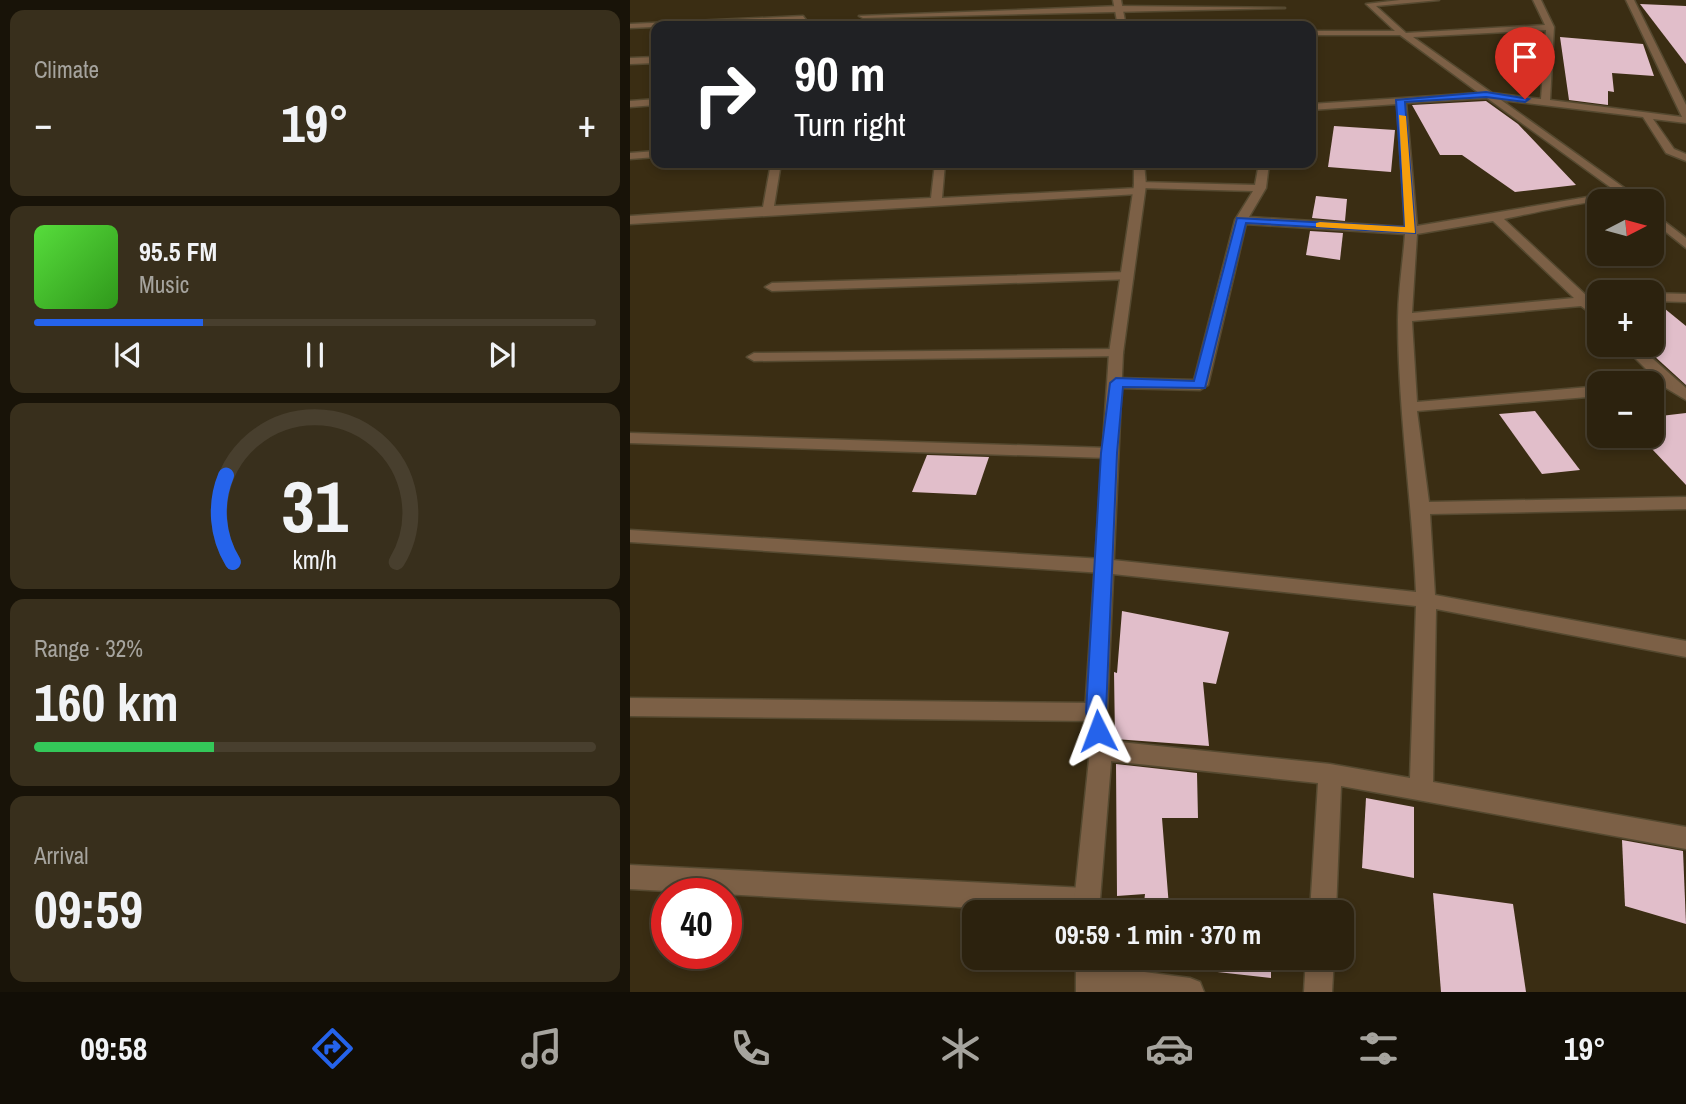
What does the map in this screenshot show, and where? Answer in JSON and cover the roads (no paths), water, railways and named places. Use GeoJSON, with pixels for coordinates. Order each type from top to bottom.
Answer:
{"type":"FeatureCollection","features":[{"type":"Feature","properties":{"kind":"street"},"geometry":{"type":"LineString","coordinates":[[1270,0],[1289,16]]}},
{"type":"Feature","properties":{"kind":"street"},"geometry":{"type":"LineString","coordinates":[[1366,2],[1434,0]]}},
{"type":"Feature","properties":{"kind":"street"},"geometry":{"type":"LineString","coordinates":[[1537,0],[1550,27],[1545,102]]}},
{"type":"Feature","properties":{"kind":"street"},"geometry":{"type":"LineString","coordinates":[[1316,107],[1486,95],[1686,118],[1630,0]]}},
{"type":"Feature","properties":{"kind":"street"},"geometry":{"type":"LineString","coordinates":[[1366,2],[1403,34],[1619,189]]}},
{"type":"Feature","properties":{"kind":"street"},"geometry":{"type":"LineString","coordinates":[[863,16],[1119,4],[1281,8]]}},
{"type":"Feature","properties":{"kind":"street"},"geometry":{"type":"LineString","coordinates":[[922,14],[922,21]]}},
{"type":"Feature","properties":{"kind":"street"},"geometry":{"type":"LineString","coordinates":[[738,21],[802,18]]}},
{"type":"Feature","properties":{"kind":"street"},"geometry":{"type":"LineString","coordinates":[[630,26],[651,25]]}},
{"type":"Feature","properties":{"kind":"street"},"geometry":{"type":"LineString","coordinates":[[1316,33],[1403,34],[1550,27]]}},
{"type":"Feature","properties":{"kind":"street"},"geometry":{"type":"LineString","coordinates":[[630,61],[651,60]]}},
{"type":"Feature","properties":{"kind":"street"},"geometry":{"type":"LineString","coordinates":[[1670,83],[1686,86]]}},
{"type":"Feature","properties":{"kind":"street"},"geometry":{"type":"LineString","coordinates":[[1401,100],[1411,230],[1405,318],[1409,407],[1421,508],[1426,600],[1421,791]]}},
{"type":"Feature","properties":{"kind":"street"},"geometry":{"type":"LineString","coordinates":[[630,104],[651,102]]}},
{"type":"Feature","properties":{"kind":"street"},"geometry":{"type":"LineString","coordinates":[[1646,115],[1670,151],[1686,158]]}},
{"type":"Feature","properties":{"kind":"street"},"geometry":{"type":"LineString","coordinates":[[630,156],[651,154]]}},
{"type":"Feature","properties":{"kind":"street"},"geometry":{"type":"LineString","coordinates":[[768,210],[775,168]]}},
{"type":"Feature","properties":{"kind":"street"},"geometry":{"type":"LineString","coordinates":[[936,202],[939,168]]}},
{"type":"Feature","properties":{"kind":"street"},"geometry":{"type":"LineString","coordinates":[[1087,900],[1101,750],[1096,712],[1116,353],[1139,188],[1139,168]]}},
{"type":"Feature","properties":{"kind":"street"},"geometry":{"type":"LineString","coordinates":[[1116,383],[1200,385],[1241,220],[1260,188],[1263,168]]}},
{"type":"Feature","properties":{"kind":"street"},"geometry":{"type":"LineString","coordinates":[[630,220],[1139,188],[1260,188]]}},
{"type":"Feature","properties":{"kind":"street"},"geometry":{"type":"LineString","coordinates":[[1241,220],[1411,230],[1587,204]]}},
{"type":"Feature","properties":{"kind":"street"},"geometry":{"type":"LineString","coordinates":[[1496,217],[1587,305]]}},
{"type":"Feature","properties":{"kind":"street"},"geometry":{"type":"LineString","coordinates":[[1664,225],[1686,244]]}},
{"type":"Feature","properties":{"kind":"street"},"geometry":{"type":"LineString","coordinates":[[772,287],[1128,276]]}},
{"type":"Feature","properties":{"kind":"street"},"geometry":{"type":"LineString","coordinates":[[1664,297],[1686,298]]}},
{"type":"Feature","properties":{"kind":"street"},"geometry":{"type":"LineString","coordinates":[[1405,318],[1587,301]]}},
{"type":"Feature","properties":{"kind":"street"},"geometry":{"type":"LineString","coordinates":[[754,357],[1116,353]]}},
{"type":"Feature","properties":{"kind":"street"},"geometry":{"type":"LineString","coordinates":[[1642,357],[1669,383],[1686,394]]}},
{"type":"Feature","properties":{"kind":"street"},"geometry":{"type":"LineString","coordinates":[[1664,384],[1669,383]]}},
{"type":"Feature","properties":{"kind":"street"},"geometry":{"type":"LineString","coordinates":[[1409,407],[1587,392]]}},
{"type":"Feature","properties":{"kind":"street"},"geometry":{"type":"LineString","coordinates":[[630,438],[1109,453]]}},
{"type":"Feature","properties":{"kind":"street"},"geometry":{"type":"LineString","coordinates":[[1421,508],[1686,503]]}},
{"type":"Feature","properties":{"kind":"street"},"geometry":{"type":"LineString","coordinates":[[630,536],[1103,566],[1426,600],[1686,649]]}},
{"type":"Feature","properties":{"kind":"street"},"geometry":{"type":"LineString","coordinates":[[630,706],[1096,712]]}},
{"type":"Feature","properties":{"kind":"street"},"geometry":{"type":"LineString","coordinates":[[1101,750],[1330,774],[1686,838]]}},
{"type":"Feature","properties":{"kind":"street"},"geometry":{"type":"LineString","coordinates":[[1323,900],[1330,774]]}},
{"type":"Feature","properties":{"kind":"street"},"geometry":{"type":"LineString","coordinates":[[630,877],[980,900]]}},
{"type":"Feature","properties":{"kind":"street"},"geometry":{"type":"LineString","coordinates":[[1318,992],[1319,970]]}},
{"type":"Feature","properties":{"kind":"street"},"geometry":{"type":"LineString","coordinates":[[1090,976],[1190,992]]}}]}
